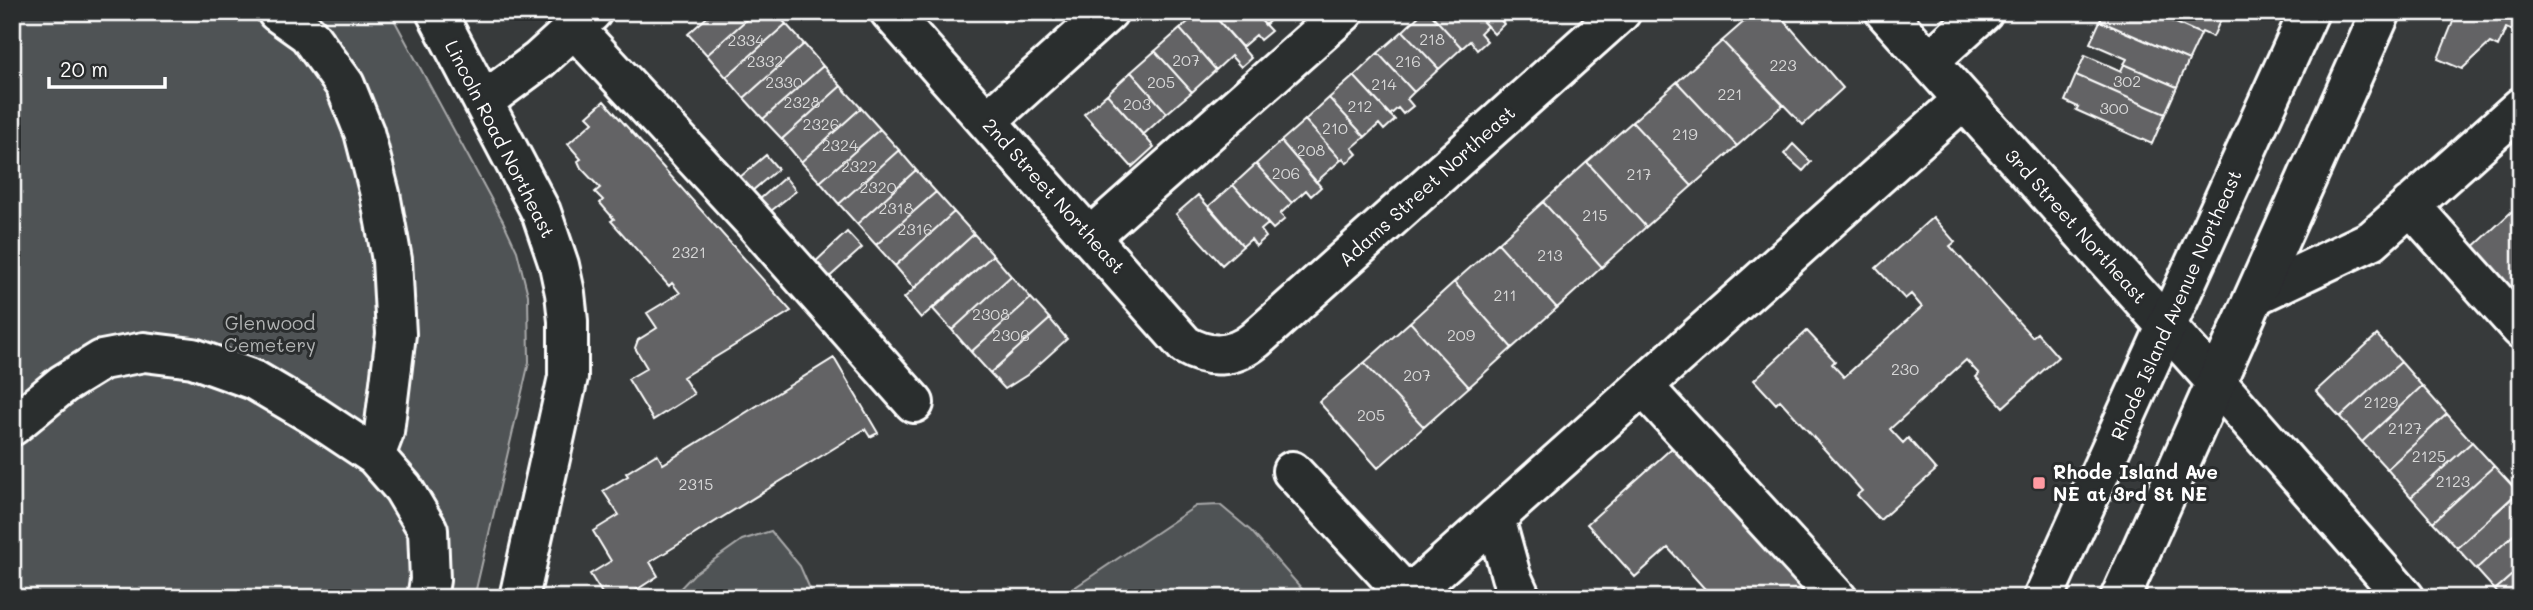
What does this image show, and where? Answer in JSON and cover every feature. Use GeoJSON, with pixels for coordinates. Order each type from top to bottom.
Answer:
{"type":"FeatureCollection","features":[{"type":"Feature","properties":{"kind":"street"},"geometry":{"type":"LineString","coordinates":[[277,12],[308,34],[345,85],[364,132],[380,194],[393,260],[396,334],[384,432],[375,456]]}},
{"type":"Feature","properties":{"kind":"street","name":"Lincoln Road Northeast"},"geometry":{"type":"LineString","coordinates":[[436,12],[544,220],[559,265],[568,321],[568,377],[519,598]]}},
{"type":"Feature","properties":{"kind":"street","name":"2nd Street Northeast"},"geometry":{"type":"LineString","coordinates":[[890,12],[1185,345],[1208,355],[1231,354]]}},
{"type":"Feature","properties":{"kind":"street"},"geometry":{"type":"LineString","coordinates":[[987,121],[1108,12]]}},
{"type":"Feature","properties":{"kind":"street"},"geometry":{"type":"LineString","coordinates":[[1090,237],[1344,12]]}},
{"type":"Feature","properties":{"kind":"street","name":"Adams Street Northeast"},"geometry":{"type":"LineString","coordinates":[[1231,354],[1255,341],[1620,12]]}},
{"type":"Feature","properties":{"kind":"street","name":"3rd Street Northeast"},"geometry":{"type":"LineString","coordinates":[[1885,12],[2217,383],[2404,598]]}},
{"type":"Feature","properties":{"kind":"street"},"geometry":{"type":"LineString","coordinates":[[1928,61],[1983,12]]}},
{"type":"Feature","properties":{"kind":"street","name":"Rhode Island Avenue Northeast"},"geometry":{"type":"LineString","coordinates":[[2043,598],[2309,12]]}},
{"type":"Feature","properties":{"kind":"street"},"geometry":{"type":"LineString","coordinates":[[2120,598],[2381,12]]}},
{"type":"Feature","properties":{"kind":"street"},"geometry":{"type":"LineString","coordinates":[[484,100],[538,61],[583,20],[752,220],[914,403]]}},
{"type":"Feature","properties":{"kind":"street"},"geometry":{"type":"LineString","coordinates":[[1292,471],[1408,596],[1963,100]]}},
{"type":"Feature","properties":{"kind":"street"},"geometry":{"type":"LineString","coordinates":[[2256,295],[2372,240],[2521,107]]}},
{"type":"Feature","properties":{"kind":"street"},"geometry":{"type":"LineString","coordinates":[[2410,205],[2521,329]]}},
{"type":"Feature","properties":{"kind":"street"},"geometry":{"type":"LineString","coordinates":[[12,426],[63,384],[102,360],[144,352],[193,358],[254,380],[375,456],[403,488],[428,530],[430,580],[426,598]]}},
{"type":"Feature","properties":{"kind":"street"},"geometry":{"type":"LineString","coordinates":[[1643,386],[1837,598]]}},
{"type":"Feature","properties":{"kind":"street"},"geometry":{"type":"LineString","coordinates":[[1495,518],[1507,590]]}},
{"type":"Feature","properties":{"kind":"green space","name":"Glenwood Cemetery"},"geometry":{"type":"Polygon","coordinates":[[[12,12],[390,12],[503,221],[517,251],[528,295],[529,362],[474,598],[12,598],[12,12]]]}},
{"type":"Feature","properties":{"kind":"green space"},"geometry":{"type":"Polygon","coordinates":[[[1220,505],[1251,531],[1310,598],[1062,598],[1196,506],[1220,505]]]}},
{"type":"Feature","properties":{"kind":"green space"},"geometry":{"type":"Polygon","coordinates":[[[771,531],[800,566],[814,598],[671,598],[694,574],[742,540],[771,531]]]}},
{"type":"Feature","properties":{"kind":"building"},"geometry":{"type":"Polygon","coordinates":[[[713,12],[755,12],[707,55],[688,34],[713,12]]]}},
{"type":"Feature","properties":{"kind":"building"},"geometry":{"type":"Polygon","coordinates":[[[755,12],[775,12],[786,24],[726,77],[707,55],[755,12]]]}},
{"type":"Feature","properties":{"kind":"building"},"geometry":{"type":"Polygon","coordinates":[[[995,12],[1015,12],[1004,22],[995,12]]]}},
{"type":"Feature","properties":{"kind":"building"},"geometry":{"type":"Polygon","coordinates":[[[1199,12],[1211,12],[1251,58],[1241,67],[1231,56],[1216,70],[1180,29],[1199,12]]]}},
{"type":"Feature","properties":{"kind":"building"},"geometry":{"type":"Polygon","coordinates":[[[1211,12],[1253,12],[1271,31],[1260,40],[1256,35],[1242,47],[1211,12]]]}},
{"type":"Feature","properties":{"kind":"building"},"geometry":{"type":"Polygon","coordinates":[[[1254,12],[1279,12],[1265,25],[1254,12]]]}},
{"type":"Feature","properties":{"kind":"building"},"geometry":{"type":"Polygon","coordinates":[[[1299,12],[1321,12],[1312,27],[1299,12]]]}},
{"type":"Feature","properties":{"kind":"building"},"geometry":{"type":"Polygon","coordinates":[[[1423,12],[1429,12],[1462,48],[1439,69],[1403,31],[1423,12]]]}},
{"type":"Feature","properties":{"kind":"building"},"geometry":{"type":"Polygon","coordinates":[[[1429,12],[1474,12],[1487,26],[1480,33],[1487,41],[1477,50],[1470,41],[1462,48],[1429,12]]]}},
{"type":"Feature","properties":{"kind":"building"},"geometry":{"type":"Polygon","coordinates":[[[1474,12],[1503,12],[1498,17],[1504,24],[1494,34],[1474,12]]]}},
{"type":"Feature","properties":{"kind":"building"},"geometry":{"type":"Polygon","coordinates":[[[1755,12],[1777,12],[1843,88],[1803,125],[1722,41],[1755,12]]]}},
{"type":"Feature","properties":{"kind":"building"},"geometry":{"type":"Polygon","coordinates":[[[2104,12],[2129,12],[2143,18],[2146,12],[2151,12],[2201,34],[2189,60],[2100,21],[2104,12]]]}},
{"type":"Feature","properties":{"kind":"building"},"geometry":{"type":"Polygon","coordinates":[[[2151,12],[2224,12],[2213,37],[2151,12]]]}},
{"type":"Feature","properties":{"kind":"building"},"geometry":{"type":"Polygon","coordinates":[[[2457,12],[2521,12],[2521,19],[2515,32],[2506,28],[2498,47],[2490,43],[2462,69],[2438,59],[2457,12]]]}},
{"type":"Feature","properties":{"kind":"building"},"geometry":{"type":"Polygon","coordinates":[[[2100,21],[2189,60],[2177,87],[2124,64],[2127,59],[2090,43],[2100,21]]]}},
{"type":"Feature","properties":{"kind":"building"},"geometry":{"type":"Polygon","coordinates":[[[786,24],[804,44],[744,98],[726,77],[786,24]]]}},
{"type":"Feature","properties":{"kind":"building"},"geometry":{"type":"Polygon","coordinates":[[[1180,29],[1216,70],[1192,92],[1155,51],[1180,29]]]}},
{"type":"Feature","properties":{"kind":"building"},"geometry":{"type":"Polygon","coordinates":[[[1403,31],[1439,69],[1414,92],[1378,53],[1403,31]]]}},
{"type":"Feature","properties":{"kind":"building"},"geometry":{"type":"Polygon","coordinates":[[[1722,41],[1783,105],[1737,146],[1677,82],[1722,41]]]}},
{"type":"Feature","properties":{"kind":"building"},"geometry":{"type":"Polygon","coordinates":[[[804,44],[823,66],[763,119],[744,98],[804,44]]]}},
{"type":"Feature","properties":{"kind":"building"},"geometry":{"type":"Polygon","coordinates":[[[1155,51],[1192,92],[1167,113],[1131,72],[1155,51]]]}},
{"type":"Feature","properties":{"kind":"building"},"geometry":{"type":"Polygon","coordinates":[[[1378,53],[1414,92],[1407,99],[1413,106],[1403,114],[1398,108],[1390,115],[1354,76],[1378,53]]]}},
{"type":"Feature","properties":{"kind":"building"},"geometry":{"type":"Polygon","coordinates":[[[2085,55],[2121,71],[2124,64],[2177,87],[2165,114],[2076,75],[2085,55]]]}},
{"type":"Feature","properties":{"kind":"building"},"geometry":{"type":"Polygon","coordinates":[[[823,66],[841,86],[782,139],[763,119],[823,66]]]}},
{"type":"Feature","properties":{"kind":"building"},"geometry":{"type":"Polygon","coordinates":[[[1131,72],[1167,113],[1143,135],[1107,94],[1131,72]]]}},
{"type":"Feature","properties":{"kind":"building"},"geometry":{"type":"Polygon","coordinates":[[[2076,75],[2165,114],[2152,144],[2076,110],[2078,107],[2065,101],[2076,75]]]}},
{"type":"Feature","properties":{"kind":"building"},"geometry":{"type":"Polygon","coordinates":[[[1354,76],[1395,120],[1384,130],[1379,124],[1365,137],[1329,98],[1354,76]]]}},
{"type":"Feature","properties":{"kind":"building"},"geometry":{"type":"Polygon","coordinates":[[[1677,82],[1737,146],[1692,186],[1632,122],[1677,82]]]}},
{"type":"Feature","properties":{"kind":"building"},"geometry":{"type":"Polygon","coordinates":[[[841,86],[861,108],[801,162],[782,139],[841,86]]]}},
{"type":"Feature","properties":{"kind":"building"},"geometry":{"type":"Polygon","coordinates":[[[1107,94],[1154,147],[1132,167],[1084,114],[1107,94]]]}},
{"type":"Feature","properties":{"kind":"building"},"geometry":{"type":"Polygon","coordinates":[[[1329,98],[1365,137],[1352,148],[1357,154],[1347,163],[1343,158],[1341,160],[1305,120],[1329,98]]]}},
{"type":"Feature","properties":{"kind":"building"},"geometry":{"type":"Polygon","coordinates":[[[604,101],[791,311],[683,377],[694,394],[653,420],[628,379],[647,368],[635,348],[638,340],[657,328],[647,313],[680,293],[672,283],[669,286],[611,221],[614,219],[600,203],[603,200],[595,192],[600,188],[581,168],[578,161],[581,159],[568,144],[593,122],[587,116],[604,101]]]}},
{"type":"Feature","properties":{"kind":"building"},"geometry":{"type":"Polygon","coordinates":[[[861,108],[880,129],[820,182],[801,162],[861,108]]]}},
{"type":"Feature","properties":{"kind":"building"},"geometry":{"type":"Polygon","coordinates":[[[1305,120],[1341,160],[1316,182],[1281,141],[1305,120]]]}},
{"type":"Feature","properties":{"kind":"building"},"geometry":{"type":"Polygon","coordinates":[[[1632,122],[1692,186],[1646,227],[1587,162],[1632,122]]]}},
{"type":"Feature","properties":{"kind":"building"},"geometry":{"type":"Polygon","coordinates":[[[880,129],[899,150],[839,204],[820,182],[880,129]]]}},
{"type":"Feature","properties":{"kind":"building"},"geometry":{"type":"Polygon","coordinates":[[[1281,141],[1321,187],[1311,196],[1306,190],[1292,203],[1256,164],[1281,141]]]}},
{"type":"Feature","properties":{"kind":"building"},"geometry":{"type":"Polygon","coordinates":[[[1793,144],[1811,162],[1803,171],[1784,154],[1793,144]]]}},
{"type":"Feature","properties":{"kind":"building"},"geometry":{"type":"Polygon","coordinates":[[[899,150],[916,170],[857,224],[839,204],[899,150]]]}},
{"type":"Feature","properties":{"kind":"building"},"geometry":{"type":"Polygon","coordinates":[[[766,155],[778,169],[752,191],[740,177],[766,155]]]}},
{"type":"Feature","properties":{"kind":"building"},"geometry":{"type":"Polygon","coordinates":[[[1587,162],[1646,227],[1602,267],[1543,202],[1587,162]]]}},
{"type":"Feature","properties":{"kind":"building"},"geometry":{"type":"Polygon","coordinates":[[[1256,164],[1292,203],[1280,214],[1285,219],[1273,229],[1233,185],[1256,164]]]}},
{"type":"Feature","properties":{"kind":"building"},"geometry":{"type":"Polygon","coordinates":[[[916,170],[936,192],[876,245],[857,224],[916,170]]]}},
{"type":"Feature","properties":{"kind":"building"},"geometry":{"type":"Polygon","coordinates":[[[785,177],[796,191],[771,211],[760,199],[785,177]]]}},
{"type":"Feature","properties":{"kind":"building"},"geometry":{"type":"Polygon","coordinates":[[[1233,185],[1268,224],[1261,230],[1266,237],[1256,246],[1251,239],[1243,246],[1209,206],[1233,185]]]}},
{"type":"Feature","properties":{"kind":"building"},"geometry":{"type":"Polygon","coordinates":[[[936,192],[954,212],[895,266],[876,245],[936,192]]]}},
{"type":"Feature","properties":{"kind":"building"},"geometry":{"type":"Polygon","coordinates":[[[1198,195],[1243,246],[1222,265],[1176,214],[1198,195]]]}},
{"type":"Feature","properties":{"kind":"building"},"geometry":{"type":"Polygon","coordinates":[[[1543,202],[1602,267],[1557,308],[1498,243],[1543,202]]]}},
{"type":"Feature","properties":{"kind":"building"},"geometry":{"type":"Polygon","coordinates":[[[2521,203],[2521,308],[2469,251],[2521,203]]]}},
{"type":"Feature","properties":{"kind":"building"},"geometry":{"type":"Polygon","coordinates":[[[954,212],[974,234],[914,288],[895,266],[954,212]]]}},
{"type":"Feature","properties":{"kind":"building"},"geometry":{"type":"Polygon","coordinates":[[[1933,217],[1955,242],[1950,246],[2032,337],[2037,333],[2058,357],[2003,407],[1976,377],[1979,374],[1966,360],[1890,429],[1903,443],[1908,438],[1936,470],[1880,520],[1857,495],[1862,491],[1780,400],[1776,404],[1754,380],[1807,331],[1835,361],[1832,364],[1844,377],[1922,307],[1911,294],[1905,299],[1876,268],[1933,217]]]}},
{"type":"Feature","properties":{"kind":"building"},"geometry":{"type":"Polygon","coordinates":[[[847,232],[862,248],[825,281],[811,266],[847,232]]]}},
{"type":"Feature","properties":{"kind":"building"},"geometry":{"type":"Polygon","coordinates":[[[974,234],[993,255],[921,318],[904,298],[974,234]]]}},
{"type":"Feature","properties":{"kind":"building"},"geometry":{"type":"Polygon","coordinates":[[[1498,243],[1557,308],[1512,348],[1454,282],[1498,243]]]}},
{"type":"Feature","properties":{"kind":"building"},"geometry":{"type":"Polygon","coordinates":[[[993,255],[1011,276],[952,330],[933,309],[993,255]]]}},
{"type":"Feature","properties":{"kind":"building"},"geometry":{"type":"Polygon","coordinates":[[[1011,276],[1031,298],[971,352],[952,330],[1011,276]]]}},
{"type":"Feature","properties":{"kind":"building"},"geometry":{"type":"Polygon","coordinates":[[[1454,282],[1512,348],[1469,387],[1410,322],[1454,282]]]}},
{"type":"Feature","properties":{"kind":"building"},"geometry":{"type":"Polygon","coordinates":[[[1031,298],[1050,319],[990,373],[971,352],[1031,298]]]}},
{"type":"Feature","properties":{"kind":"building"},"geometry":{"type":"Polygon","coordinates":[[[1050,319],[1067,339],[1027,375],[1005,389],[990,373],[1050,319]]]}},
{"type":"Feature","properties":{"kind":"building"},"geometry":{"type":"Polygon","coordinates":[[[1410,322],[1469,387],[1424,427],[1364,363],[1410,322]]]}},
{"type":"Feature","properties":{"kind":"building"},"geometry":{"type":"Polygon","coordinates":[[[2377,335],[2401,362],[2340,417],[2316,391],[2377,335]]]}},
{"type":"Feature","properties":{"kind":"building"},"geometry":{"type":"Polygon","coordinates":[[[834,358],[878,433],[870,437],[865,429],[650,562],[658,576],[624,598],[605,598],[590,574],[611,561],[593,531],[619,515],[603,491],[657,454],[663,464],[834,358]]]}},
{"type":"Feature","properties":{"kind":"building"},"geometry":{"type":"Polygon","coordinates":[[[2401,362],[2422,386],[2362,442],[2340,417],[2401,362]]]}},
{"type":"Feature","properties":{"kind":"building"},"geometry":{"type":"Polygon","coordinates":[[[1364,363],[1424,427],[1378,468],[1319,402],[1364,363]]]}},
{"type":"Feature","properties":{"kind":"building"},"geometry":{"type":"Polygon","coordinates":[[[2422,386],[2447,414],[2387,469],[2362,442],[2422,386]]]}},
{"type":"Feature","properties":{"kind":"building"},"geometry":{"type":"Polygon","coordinates":[[[2447,414],[2472,442],[2411,497],[2387,469],[2447,414]]]}},
{"type":"Feature","properties":{"kind":"building"},"geometry":{"type":"Polygon","coordinates":[[[2472,442],[2494,466],[2433,522],[2411,497],[2472,442]]]}},
{"type":"Feature","properties":{"kind":"building"},"geometry":{"type":"Polygon","coordinates":[[[1673,447],[1810,598],[1713,598],[1668,548],[1635,577],[1587,524],[1673,447]]]}},
{"type":"Feature","properties":{"kind":"building"},"geometry":{"type":"Polygon","coordinates":[[[2494,466],[2518,492],[2457,548],[2433,522],[2494,466]]]}},
{"type":"Feature","properties":{"kind":"building"},"geometry":{"type":"Polygon","coordinates":[[[2521,490],[2521,528],[2476,569],[2457,548],[2521,490]]]}},
{"type":"Feature","properties":{"kind":"building"},"geometry":{"type":"Polygon","coordinates":[[[2521,528],[2521,567],[2495,590],[2476,569],[2521,528]]]}},
{"type":"Feature","properties":{"kind":"building"},"geometry":{"type":"Polygon","coordinates":[[[2521,567],[2521,598],[2501,598],[2495,590],[2521,567]]]}},
{"type":"Feature","properties":{"kind":"place","name":"Rhode Island Ave NE at 3rd St NE"},"geometry":{"type":"Point","coordinates":[2039,483]}}]}
